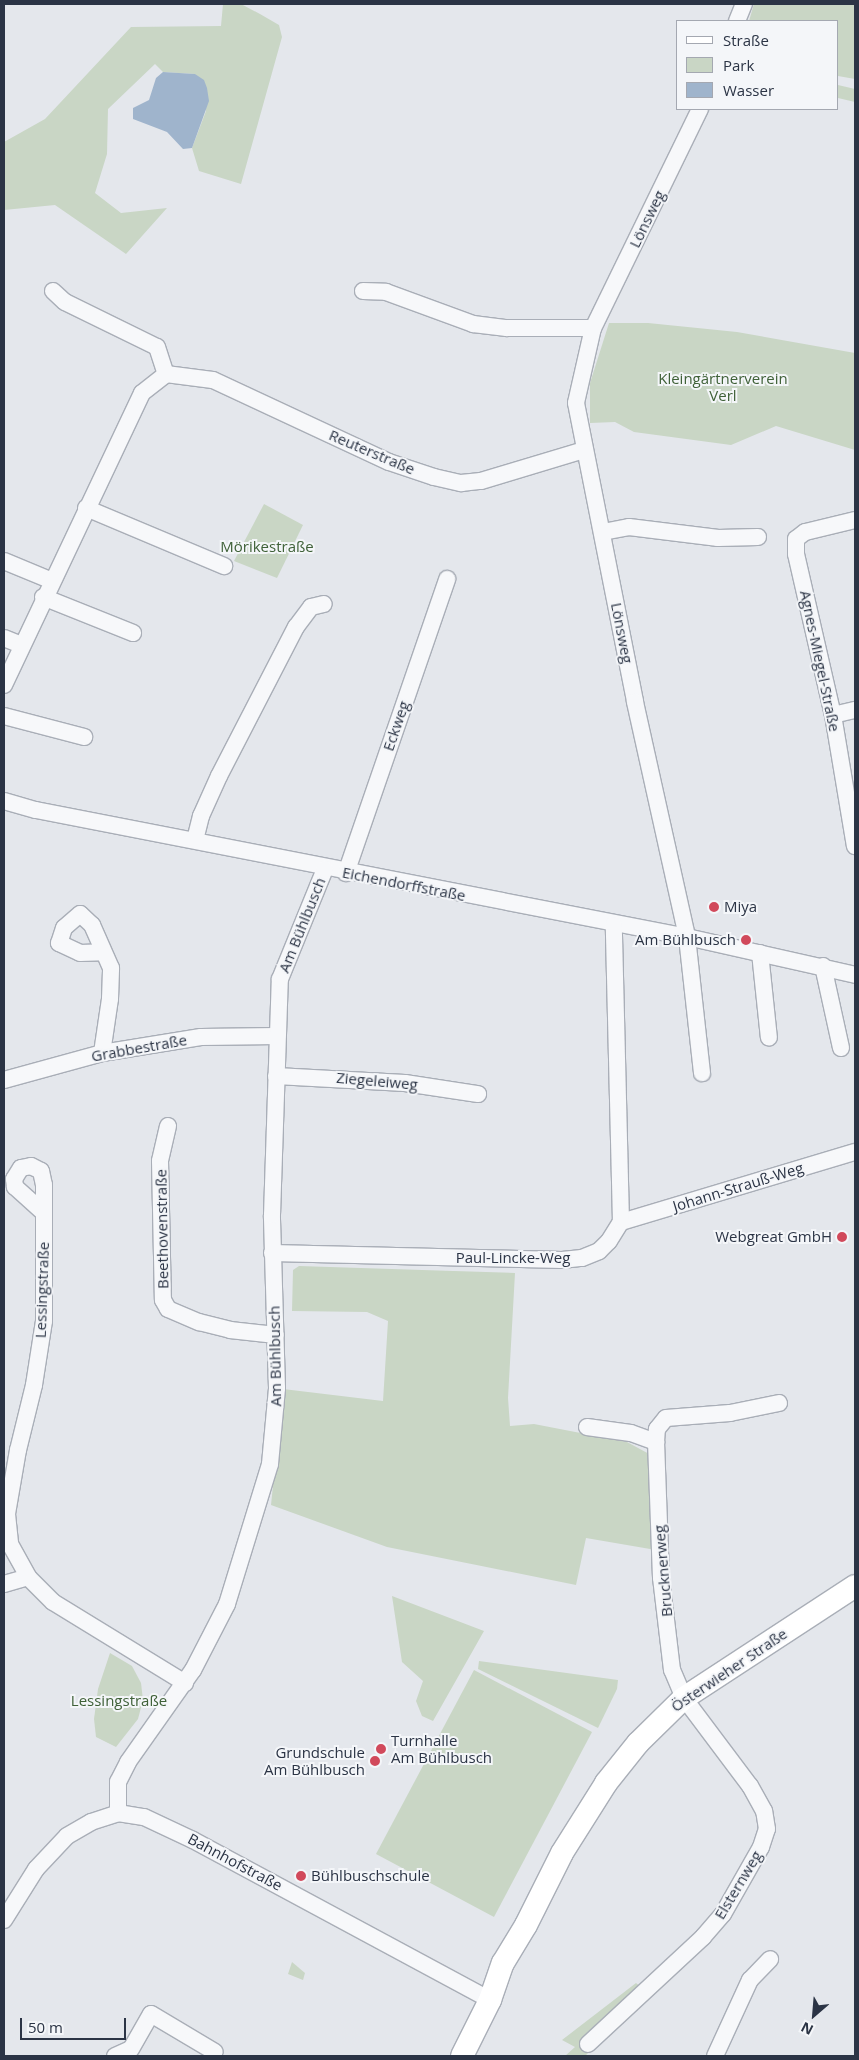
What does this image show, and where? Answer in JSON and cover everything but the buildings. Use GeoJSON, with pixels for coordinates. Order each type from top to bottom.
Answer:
{"type":"FeatureCollection","features":[{"type":"Feature","properties":{"kind":"street"},"geometry":{"type":"LineString","coordinates":[[737,20],[744,4]]}},
{"type":"Feature","properties":{"kind":"street","name":"Lönsweg"},"geometry":{"type":"LineString","coordinates":[[687,938],[635,702],[603,532],[584,450],[576,403],[593,328],[700,110]]}},
{"type":"Feature","properties":{"kind":"street"},"geometry":{"type":"LineString","coordinates":[[4,685],[50,580],[142,392],[166,374],[157,347],[65,302],[53,291]]}},
{"type":"Feature","properties":{"kind":"street"},"geometry":{"type":"LineString","coordinates":[[363,291],[386,292],[473,324],[507,328],[593,328]]}},
{"type":"Feature","properties":{"kind":"street","name":"Reuterstraße"},"geometry":{"type":"LineString","coordinates":[[166,374],[213,380],[389,462],[458,482],[481,481],[584,450]]}},
{"type":"Feature","properties":{"kind":"street"},"geometry":{"type":"LineString","coordinates":[[86,508],[224,566]]}},
{"type":"Feature","properties":{"kind":"street","name":"Agnes-Miegel-Straße"},"geometry":{"type":"LineString","coordinates":[[855,520],[804,532],[796,539],[796,554],[833,715],[855,846]]}},
{"type":"Feature","properties":{"kind":"street"},"geometry":{"type":"LineString","coordinates":[[603,532],[629,527],[718,538],[758,537]]}},
{"type":"Feature","properties":{"kind":"street"},"geometry":{"type":"LineString","coordinates":[[4,560],[50,580]]}},
{"type":"Feature","properties":{"kind":"street","name":"Eckweg"},"geometry":{"type":"LineString","coordinates":[[346,873],[446,579]]}},
{"type":"Feature","properties":{"kind":"street"},"geometry":{"type":"LineString","coordinates":[[43,597],[133,633]]}},
{"type":"Feature","properties":{"kind":"street"},"geometry":{"type":"LineString","coordinates":[[195,840],[201,816],[219,776],[296,626],[311,607],[324,604]]}},
{"type":"Feature","properties":{"kind":"street"},"geometry":{"type":"LineString","coordinates":[[4,638],[21,645]]}},
{"type":"Feature","properties":{"kind":"street"},"geometry":{"type":"LineString","coordinates":[[833,715],[855,710]]}},
{"type":"Feature","properties":{"kind":"street"},"geometry":{"type":"LineString","coordinates":[[4,716],[84,738]]}},
{"type":"Feature","properties":{"kind":"street","name":"Eichendorffstraße"},"geometry":{"type":"LineString","coordinates":[[4,801],[36,810],[195,840],[325,869],[687,938],[822,966],[855,975]]}},
{"type":"Feature","properties":{"kind":"street","name":"Am Bühlbusch"},"geometry":{"type":"LineString","coordinates":[[118,1813],[118,1782],[128,1762],[184,1683],[226,1604],[270,1464],[277,1403],[272,1253],[280,979],[325,869]]}},
{"type":"Feature","properties":{"kind":"street"},"geometry":{"type":"LineString","coordinates":[[614,925],[621,1222]]}},
{"type":"Feature","properties":{"kind":"street"},"geometry":{"type":"LineString","coordinates":[[687,938],[702,1074]]}},
{"type":"Feature","properties":{"kind":"street"},"geometry":{"type":"LineString","coordinates":[[102,1053],[110,998],[111,968],[103,952]]}},
{"type":"Feature","properties":{"kind":"street"},"geometry":{"type":"LineString","coordinates":[[760,953],[768,1038]]}},
{"type":"Feature","properties":{"kind":"street"},"geometry":{"type":"LineString","coordinates":[[822,966],[841,1048]]}},
{"type":"Feature","properties":{"kind":"street","name":"Grabbestraße"},"geometry":{"type":"LineString","coordinates":[[4,1080],[102,1053],[201,1037],[277,1036]]}},
{"type":"Feature","properties":{"kind":"street","name":"Ziegeleiweg"},"geometry":{"type":"LineString","coordinates":[[276,1076],[405,1083],[478,1094]]}},
{"type":"Feature","properties":{"kind":"street","name":"Beethovenstraße"},"geometry":{"type":"LineString","coordinates":[[168,1126],[160,1161],[163,1300],[168,1309],[199,1322],[230,1330],[276,1335]]}},
{"type":"Feature","properties":{"kind":"street","name":"Johann-Strauß-Weg"},"geometry":{"type":"LineString","coordinates":[[621,1222],[855,1152]]}},
{"type":"Feature","properties":{"kind":"street","name":"Lessingstraße"},"geometry":{"type":"LineString","coordinates":[[43,1212],[44,1321],[5,1514],[10,1544],[28,1578],[54,1602],[184,1683]]}},
{"type":"Feature","properties":{"kind":"street","name":"Paul-Lincke-Weg"},"geometry":{"type":"LineString","coordinates":[[272,1253],[562,1260],[582,1258],[599,1250],[621,1222]]}},
{"type":"Feature","properties":{"kind":"street","name":"Brucknerweg"},"geometry":{"type":"LineString","coordinates":[[684,1698],[672,1670],[661,1578],[657,1429],[666,1418],[730,1413],[779,1403]]}},
{"type":"Feature","properties":{"kind":"street"},"geometry":{"type":"LineString","coordinates":[[587,1427],[631,1433],[656,1442]]}},
{"type":"Feature","properties":{"kind":"street"},"geometry":{"type":"LineString","coordinates":[[4,1584],[28,1578]]}},
{"type":"Feature","properties":{"kind":"street","name":"Österwieher Straße"},"geometry":{"type":"LineString","coordinates":[[462,2056],[490,2000],[512,1967],[526,1925],[562,1853],[606,1783],[652,1727],[684,1698],[855,1586]]}},
{"type":"Feature","properties":{"kind":"street","name":"Elsternweg"},"geometry":{"type":"LineString","coordinates":[[588,2044],[703,1937],[723,1914],[761,1847],[767,1829],[764,1811],[750,1786],[684,1698]]}},
{"type":"Feature","properties":{"kind":"street","name":"Bahnhofstraße"},"geometry":{"type":"LineString","coordinates":[[4,1920],[36,1869],[67,1836],[91,1822],[118,1813],[144,1817],[193,1840],[490,2000]]}},
{"type":"Feature","properties":{"kind":"street"},"geometry":{"type":"LineString","coordinates":[[714,2056],[750,1980],[770,1959]]}},
{"type":"Feature","properties":{"kind":"street"},"geometry":{"type":"LineString","coordinates":[[115,2056],[131,2049],[151,2014],[217,2055]]}},
{"type":"Feature","properties":{"kind":"green space"},"geometry":{"type":"Polygon","coordinates":[[[223,4],[241,4],[260,14],[279,25],[282,37],[241,184],[199,171],[192,148],[206,111],[195,74],[163,72],[155,64],[108,109],[107,154],[95,193],[121,213],[167,208],[126,254],[55,205],[4,210],[4,142],[45,119],[131,27],[221,26],[223,4]]]}},
{"type":"Feature","properties":{"kind":"green space"},"geometry":{"type":"Polygon","coordinates":[[[754,4],[855,4],[855,79],[839,76],[839,20],[749,20],[754,4]]]}},
{"type":"Feature","properties":{"kind":"green space"},"geometry":{"type":"Polygon","coordinates":[[[839,85],[855,89],[855,102],[839,98],[839,85]]]}},
{"type":"Feature","properties":{"kind":"green space","name":"Kleingärtnerverein Verl"},"geometry":{"type":"Polygon","coordinates":[[[609,323],[648,323],[737,332],[855,353],[855,450],[776,426],[731,445],[634,432],[615,422],[590,423],[590,383],[609,323]]]}},
{"type":"Feature","properties":{"kind":"green space","name":"Mörikestraße"},"geometry":{"type":"Polygon","coordinates":[[[264,504],[303,525],[277,578],[234,561],[264,504]]]}},
{"type":"Feature","properties":{"kind":"green space"},"geometry":{"type":"Polygon","coordinates":[[[299,1266],[515,1273],[508,1398],[510,1426],[534,1424],[627,1442],[651,1455],[656,1550],[586,1538],[576,1585],[387,1547],[271,1505],[283,1389],[383,1401],[388,1321],[367,1312],[292,1311],[293,1270],[299,1266]]]}},
{"type":"Feature","properties":{"kind":"green space"},"geometry":{"type":"Polygon","coordinates":[[[392,1596],[484,1631],[433,1721],[422,1716],[416,1701],[423,1681],[402,1662],[392,1596]]]}},
{"type":"Feature","properties":{"kind":"green space","name":"Lessingstraße"},"geometry":{"type":"Polygon","coordinates":[[[110,1653],[132,1666],[141,1683],[143,1700],[138,1719],[116,1747],[96,1737],[94,1719],[98,1689],[110,1653]]]}},
{"type":"Feature","properties":{"kind":"green space"},"geometry":{"type":"Polygon","coordinates":[[[479,1661],[618,1680],[617,1689],[598,1728],[478,1669],[479,1661]]]}},
{"type":"Feature","properties":{"kind":"green space"},"geometry":{"type":"Polygon","coordinates":[[[474,1670],[592,1732],[494,1917],[376,1854],[474,1670]]]}},
{"type":"Feature","properties":{"kind":"green space"},"geometry":{"type":"Polygon","coordinates":[[[292,1962],[305,1973],[303,1980],[288,1974],[292,1962]]]}},
{"type":"Feature","properties":{"kind":"green space"},"geometry":{"type":"Polygon","coordinates":[[[636,1983],[650,1994],[585,2056],[565,2056],[575,2047],[562,2040],[636,1983]]]}},
{"type":"Feature","properties":{"kind":"water"},"geometry":{"type":"Polygon","coordinates":[[[163,72],[195,74],[204,80],[209,101],[192,148],[183,149],[167,132],[133,119],[133,108],[149,100],[156,78],[163,72]]]}},
{"type":"Feature","properties":{"kind":"place","name":"Miya"},"geometry":{"type":"Point","coordinates":[714,907]}},
{"type":"Feature","properties":{"kind":"place","name":"Am Bühlbusch"},"geometry":{"type":"Point","coordinates":[746,940]}},
{"type":"Feature","properties":{"kind":"place","name":"Webgreat GmbH"},"geometry":{"type":"Point","coordinates":[842,1237]}},
{"type":"Feature","properties":{"kind":"place","name":"Turnhalle Am Bühlbusch"},"geometry":{"type":"Point","coordinates":[381,1749]}},
{"type":"Feature","properties":{"kind":"place","name":"Grundschule Am Bühlbusch"},"geometry":{"type":"Point","coordinates":[375,1761]}},
{"type":"Feature","properties":{"kind":"place","name":"Bühlbuschschule"},"geometry":{"type":"Point","coordinates":[301,1876]}}]}
